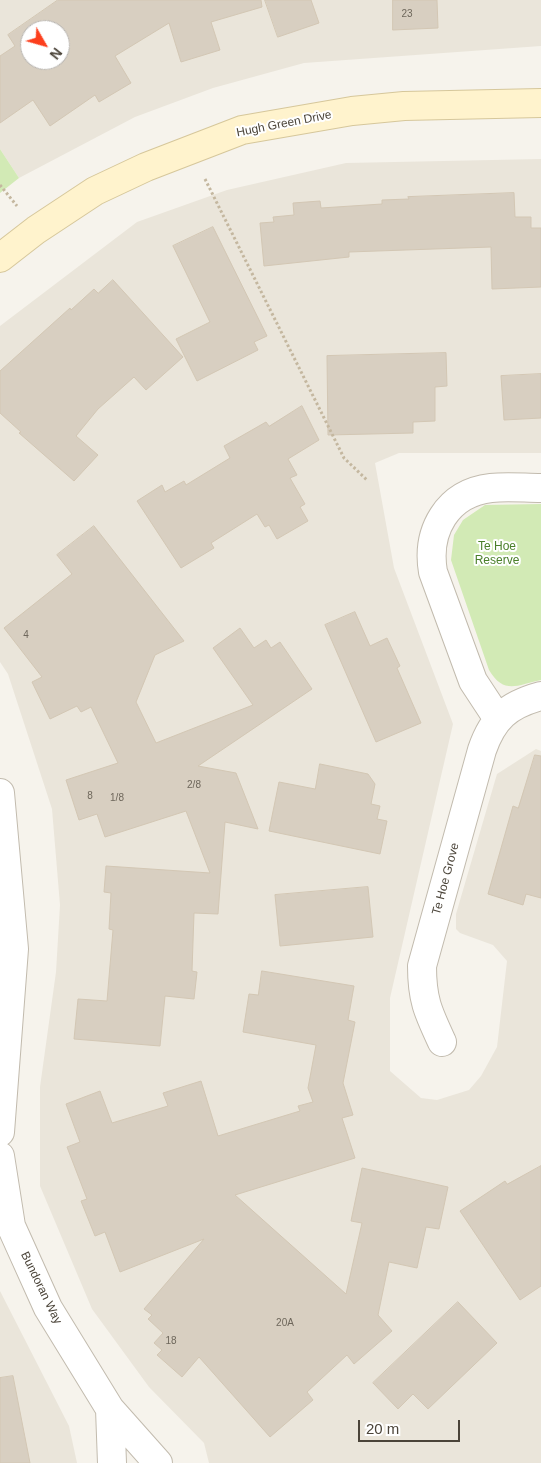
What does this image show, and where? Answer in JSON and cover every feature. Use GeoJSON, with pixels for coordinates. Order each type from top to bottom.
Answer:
{"type":"FeatureCollection","features":[{"type":"Feature","properties":{"kind":"main road","name":"Hugh Green Drive"},"geometry":{"type":"LineString","coordinates":[[0,258],[36,230],[95,191],[190,149],[242,130],[352,111],[404,106],[541,103]]}},
{"type":"Feature","properties":{"kind":"street"},"geometry":{"type":"LineString","coordinates":[[498,719],[473,681],[433,572],[432,545],[435,532],[447,510],[460,498],[490,488],[541,488]]}},
{"type":"Feature","properties":{"kind":"street","name":"Te Hoe Grove"},"geometry":{"type":"LineString","coordinates":[[442,1042],[428,1012],[424,998],[422,966],[482,750],[488,732],[498,719],[508,710],[541,696]]}},
{"type":"Feature","properties":{"kind":"street"},"geometry":{"type":"LineString","coordinates":[[0,793],[14,949],[0,1132]]}},
{"type":"Feature","properties":{"kind":"street","name":"Bundoran Way"},"geometry":{"type":"LineString","coordinates":[[0,1156],[11,1226],[48,1308],[110,1409],[158,1463]]}},
{"type":"Feature","properties":{"kind":"street","name":"Bundoran Way"},"geometry":{"type":"LineString","coordinates":[[110,1409],[112,1463]]}},
{"type":"Feature","properties":{"kind":"path"},"geometry":{"type":"LineString","coordinates":[[190,149],[344,458],[368,481]]}},
{"type":"Feature","properties":{"kind":"shaded area"},"geometry":{"type":"Polygon","coordinates":[[[0,0],[541,0],[541,46],[304,63],[213,88],[135,117],[19,178],[0,149],[0,0]]]}},
{"type":"Feature","properties":{"kind":"shaded area"},"geometry":{"type":"Polygon","coordinates":[[[541,159],[541,453],[399,453],[375,463],[394,568],[453,724],[390,998],[390,1071],[421,1098],[437,1100],[469,1090],[481,1076],[497,1047],[507,961],[493,945],[460,933],[456,929],[456,914],[497,774],[536,749],[541,751],[541,1463],[209,1463],[204,1443],[149,1387],[92,1309],[40,1186],[40,1087],[56,972],[60,905],[52,809],[8,674],[0,662],[0,326],[137,222],[227,190],[346,163],[541,159]]]}},
{"type":"Feature","properties":{"kind":"shaded area"},"geometry":{"type":"Polygon","coordinates":[[[0,1291],[69,1426],[77,1463],[0,1463],[0,1291]]]}},
{"type":"Feature","properties":{"kind":"green space"},"geometry":{"type":"Polygon","coordinates":[[[0,149],[19,178],[0,193],[0,149]]]}},
{"type":"Feature","properties":{"kind":"green space","name":"Te Hoe Reserve"},"geometry":{"type":"Polygon","coordinates":[[[541,504],[541,680],[518,686],[506,685],[500,683],[489,670],[451,560],[454,535],[463,520],[485,505],[541,504]]]}},
{"type":"Feature","properties":{"kind":"building"},"geometry":{"type":"Polygon","coordinates":[[[58,0],[261,0],[262,7],[211,22],[220,50],[181,62],[169,23],[115,56],[131,83],[99,102],[95,95],[50,126],[33,100],[0,123],[0,56],[15,46],[8,35],[20,27],[20,70],[70,70],[70,20],[29,20],[58,0]]]}},
{"type":"Feature","properties":{"kind":"building"},"geometry":{"type":"Polygon","coordinates":[[[265,0],[311,0],[319,23],[278,37],[265,0]]]}},
{"type":"Feature","properties":{"kind":"building"},"geometry":{"type":"Polygon","coordinates":[[[393,0],[437,0],[438,28],[393,30],[393,0]]]}},
{"type":"Feature","properties":{"kind":"building"},"geometry":{"type":"Polygon","coordinates":[[[514,193],[515,217],[531,217],[531,228],[541,228],[541,287],[492,289],[491,247],[349,252],[349,257],[264,266],[260,223],[274,222],[273,217],[294,215],[293,203],[320,201],[321,208],[382,204],[382,200],[409,199],[408,197],[514,193]]]}},
{"type":"Feature","properties":{"kind":"building"},"geometry":{"type":"Polygon","coordinates":[[[213,227],[267,336],[254,342],[258,350],[197,381],[176,339],[210,322],[173,246],[213,227]]]}},
{"type":"Feature","properties":{"kind":"building"},"geometry":{"type":"Polygon","coordinates":[[[113,280],[183,357],[146,390],[134,377],[98,409],[76,436],[98,455],[74,481],[19,433],[21,432],[0,413],[0,371],[70,308],[71,310],[94,289],[98,293],[113,280]]]}},
{"type":"Feature","properties":{"kind":"building"},"geometry":{"type":"Polygon","coordinates":[[[446,353],[447,386],[435,387],[435,421],[413,422],[413,433],[328,435],[327,356],[446,353]]]}},
{"type":"Feature","properties":{"kind":"building"},"geometry":{"type":"Polygon","coordinates":[[[541,374],[541,418],[504,420],[501,376],[541,374]]]}},
{"type":"Feature","properties":{"kind":"building"},"geometry":{"type":"Polygon","coordinates":[[[302,406],[319,440],[288,459],[297,475],[290,478],[305,504],[300,507],[308,521],[277,539],[269,525],[265,527],[257,514],[211,543],[214,548],[181,568],[137,501],[162,485],[165,492],[184,481],[186,485],[230,458],[224,446],[266,422],[269,426],[302,406]]]}},
{"type":"Feature","properties":{"kind":"building"},"geometry":{"type":"Polygon","coordinates":[[[94,526],[184,641],[155,655],[136,702],[156,743],[253,705],[213,648],[240,628],[254,648],[266,640],[271,648],[280,642],[312,689],[198,766],[236,773],[258,829],[225,822],[218,914],[194,913],[192,971],[197,972],[194,999],[165,996],[160,1046],[74,1039],[78,999],[107,1001],[113,930],[109,929],[111,893],[104,892],[106,866],[210,873],[186,811],[105,837],[97,814],[79,820],[66,780],[118,763],[91,707],[81,712],[77,706],[50,719],[32,682],[42,677],[4,628],[72,574],[57,555],[94,526]]]}},
{"type":"Feature","properties":{"kind":"building"},"geometry":{"type":"Polygon","coordinates":[[[355,612],[370,646],[387,638],[400,666],[397,668],[421,723],[376,742],[325,625],[355,612]]]}},
{"type":"Feature","properties":{"kind":"building"},"geometry":{"type":"Polygon","coordinates":[[[535,755],[541,756],[541,898],[526,894],[523,905],[488,894],[513,806],[518,808],[535,755]]]}},
{"type":"Feature","properties":{"kind":"building"},"geometry":{"type":"Polygon","coordinates":[[[320,764],[368,774],[375,784],[371,804],[380,806],[377,819],[387,821],[380,854],[269,831],[279,782],[315,789],[320,764]]]}},
{"type":"Feature","properties":{"kind":"building"},"geometry":{"type":"Polygon","coordinates":[[[368,887],[373,937],[280,946],[275,895],[368,887]]]}},
{"type":"Feature","properties":{"kind":"building"},"geometry":{"type":"Polygon","coordinates":[[[262,971],[354,986],[348,1020],[355,1022],[343,1083],[353,1115],[342,1118],[355,1158],[235,1195],[346,1294],[362,1223],[351,1221],[362,1168],[448,1187],[439,1229],[426,1227],[417,1268],[389,1262],[378,1315],[392,1331],[354,1364],[347,1355],[307,1392],[313,1400],[270,1437],[199,1357],[182,1377],[157,1355],[162,1350],[154,1343],[163,1333],[148,1319],[152,1315],[144,1309],[204,1239],[120,1272],[105,1232],[95,1236],[81,1201],[87,1199],[67,1147],[80,1142],[66,1104],[100,1091],[112,1123],[168,1106],[163,1093],[201,1081],[218,1136],[300,1111],[298,1106],[313,1102],[308,1088],[316,1045],[243,1032],[249,994],[258,995],[262,971]]]}},
{"type":"Feature","properties":{"kind":"building"},"geometry":{"type":"Polygon","coordinates":[[[541,1166],[541,1286],[520,1300],[460,1211],[505,1181],[507,1184],[541,1166]]]}},
{"type":"Feature","properties":{"kind":"building"},"geometry":{"type":"Polygon","coordinates":[[[458,1302],[497,1343],[428,1409],[413,1394],[398,1409],[373,1383],[458,1302]]]}},
{"type":"Feature","properties":{"kind":"building"},"geometry":{"type":"Polygon","coordinates":[[[13,1376],[30,1463],[0,1463],[0,1378],[13,1376]]]}}]}
